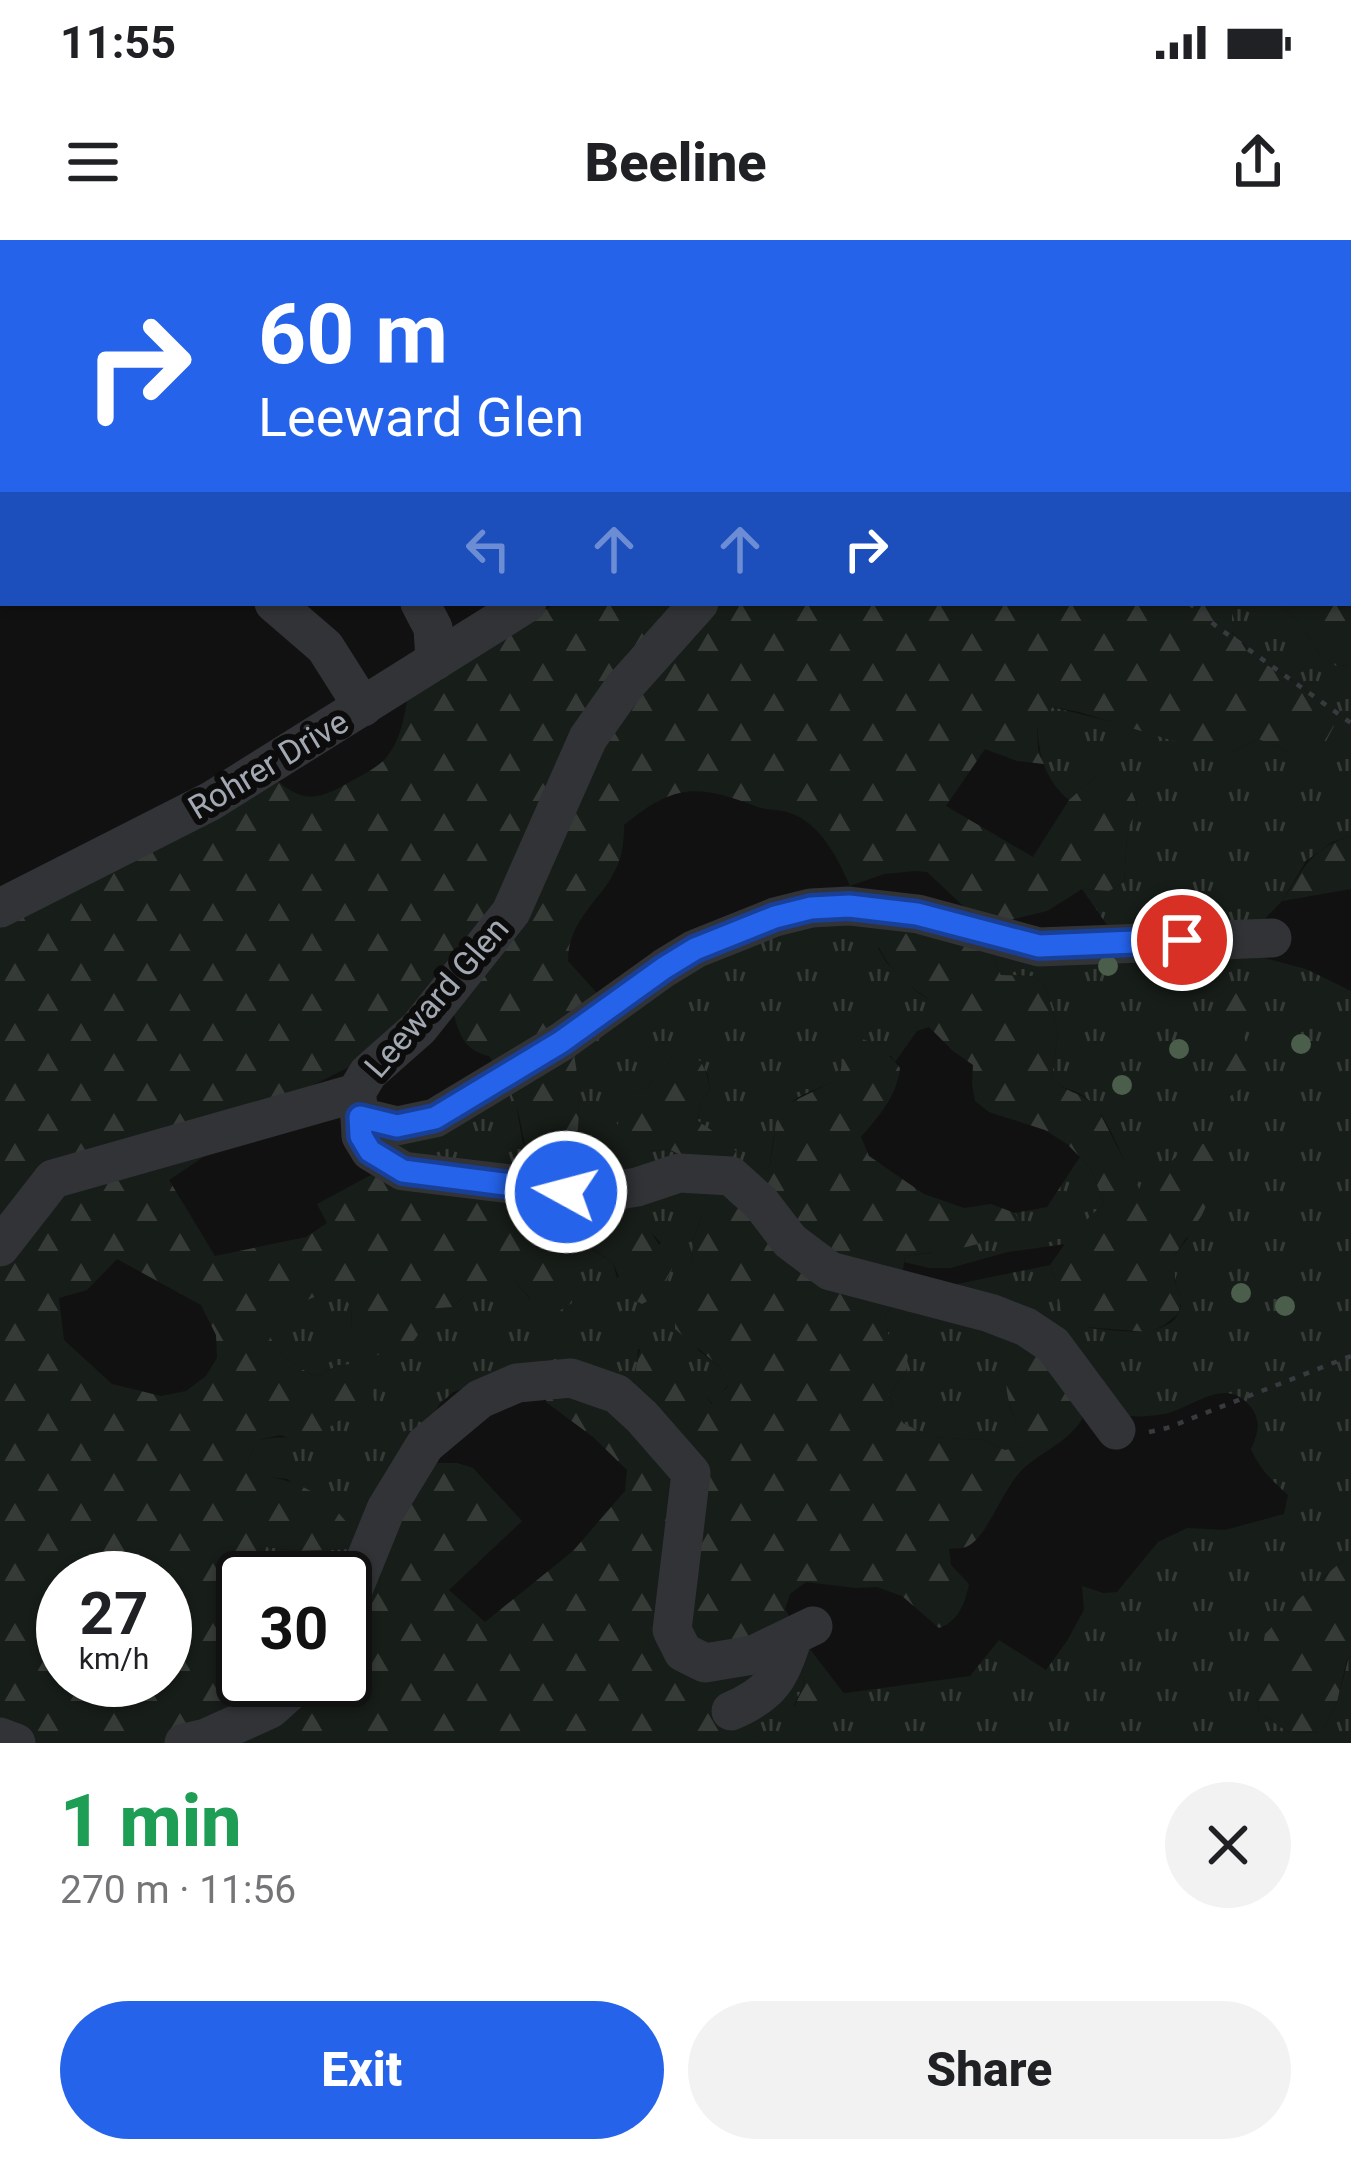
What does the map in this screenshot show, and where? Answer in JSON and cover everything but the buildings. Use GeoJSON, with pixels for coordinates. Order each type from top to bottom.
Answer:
{"type":"FeatureCollection","features":[{"type":"Feature","properties":{"kind":"street"},"geometry":{"type":"LineString","coordinates":[[277,606],[325,647],[363,706]]}},
{"type":"Feature","properties":{"kind":"street"},"geometry":{"type":"LineString","coordinates":[[422,606],[434,628],[435,661]]}},
{"type":"Feature","properties":{"kind":"street","name":"Rohrer Drive"},"geometry":{"type":"LineString","coordinates":[[0,908],[211,801],[522,606]]}},
{"type":"Feature","properties":{"kind":"street","name":"Leeward Glen"},"geometry":{"type":"LineString","coordinates":[[696,606],[623,688],[588,738],[511,912],[419,1028],[368,1073],[358,1105],[397,1126],[435,1118],[561,1042],[695,949],[811,908],[849,906],[917,914],[1039,946],[1272,938]]}},
{"type":"Feature","properties":{"kind":"street"},"geometry":{"type":"LineString","coordinates":[[0,1247],[53,1180],[358,1105],[361,1136],[370,1151],[403,1171],[595,1194],[680,1173],[731,1176],[761,1203],[790,1241],[830,1271],[990,1312],[1026,1327],[1053,1346],[1116,1430]]}},
{"type":"Feature","properties":{"kind":"street"},"geometry":{"type":"LineString","coordinates":[[369,1551],[386,1509],[425,1445],[480,1400],[517,1383],[571,1378],[617,1394],[691,1473],[672,1630],[683,1652],[705,1663],[753,1655],[803,1631],[766,1691],[731,1711]]}},
{"type":"Feature","properties":{"kind":"street"},"geometry":{"type":"LineString","coordinates":[[184,1743],[206,1738],[271,1707]]}},
{"type":"Feature","properties":{"kind":"street"},"geometry":{"type":"LineString","coordinates":[[0,1737],[16,1743]]}},
{"type":"Feature","properties":{"kind":"path"},"geometry":{"type":"LineString","coordinates":[[1193,606],[1351,723]]}},
{"type":"Feature","properties":{"kind":"path"},"geometry":{"type":"LineString","coordinates":[[1116,1430],[1122,1436],[1167,1428],[1351,1356]]}},
{"type":"Feature","properties":{"kind":"green space"},"geometry":{"type":"Polygon","coordinates":[[[551,606],[1239,606],[1232,614],[1232,633],[1257,659],[1317,700],[1334,726],[1324,745],[1292,753],[1258,739],[1233,752],[1203,750],[1053,707],[1037,724],[1044,764],[1017,761],[985,749],[946,806],[1033,857],[1069,800],[1097,775],[1117,774],[1131,789],[1137,805],[1127,833],[1124,882],[1109,891],[1082,889],[1047,911],[998,923],[976,918],[927,872],[884,874],[850,886],[825,840],[795,815],[717,794],[672,795],[624,825],[618,864],[580,921],[570,946],[568,961],[596,992],[602,1007],[574,1054],[579,1106],[574,1157],[532,1153],[506,1083],[489,1056],[465,1042],[454,1015],[305,1089],[169,1180],[215,1256],[306,1237],[327,1223],[317,1204],[371,1175],[488,1201],[529,1229],[555,1234],[563,1251],[572,1303],[556,1313],[542,1312],[515,1281],[491,1295],[464,1296],[453,1307],[427,1309],[411,1344],[387,1354],[360,1352],[351,1307],[340,1291],[300,1304],[267,1329],[287,1358],[317,1377],[338,1365],[353,1364],[378,1409],[338,1421],[317,1436],[259,1440],[248,1459],[258,1475],[288,1481],[324,1500],[355,1533],[349,1549],[216,1551],[216,1707],[372,1707],[372,1568],[434,1463],[473,1468],[522,1521],[449,1590],[485,1622],[573,1551],[625,1491],[627,1470],[546,1402],[547,1395],[632,1389],[642,1339],[671,1356],[712,1404],[728,1386],[720,1367],[675,1329],[675,1315],[692,1268],[693,1240],[714,1195],[708,1179],[690,1159],[670,1150],[647,1151],[618,1144],[615,1132],[633,1094],[648,1087],[675,1054],[693,1053],[705,1070],[710,1090],[700,1102],[698,1121],[736,1151],[733,1171],[742,1179],[770,1166],[776,1123],[784,1106],[838,1079],[851,1034],[872,1044],[900,1068],[891,1097],[861,1137],[869,1156],[924,1194],[964,1208],[991,1204],[1015,1213],[1021,1226],[977,1244],[905,1256],[899,1298],[885,1315],[888,1334],[908,1355],[906,1372],[888,1395],[903,1423],[931,1437],[984,1440],[1005,1450],[1022,1446],[1008,1398],[1006,1368],[1036,1349],[1086,1411],[1067,1436],[1016,1476],[975,1541],[949,1549],[951,1565],[969,1584],[952,1621],[939,1628],[902,1596],[877,1587],[806,1582],[790,1594],[785,1609],[845,1695],[831,1696],[798,1727],[788,1721],[804,1685],[802,1663],[731,1677],[760,1743],[0,1743],[0,927],[69,893],[272,776],[304,796],[322,795],[368,772],[395,744],[408,696],[551,606]],[[117,1259],[87,1290],[59,1298],[64,1340],[112,1384],[161,1396],[186,1391],[206,1376],[217,1358],[216,1335],[201,1305],[117,1259]]]}},
{"type":"Feature","properties":{"kind":"green space"},"geometry":{"type":"Polygon","coordinates":[[[1239,606],[1282,606],[1303,626],[1318,653],[1336,666],[1351,665],[1351,836],[1332,842],[1306,861],[1282,901],[1261,923],[1107,925],[1082,889],[1109,891],[1124,882],[1127,833],[1137,804],[1131,789],[1097,775],[1069,800],[1044,766],[1037,723],[1052,707],[1233,752],[1258,739],[1292,753],[1317,700],[1257,659],[1232,632],[1231,614],[1239,606]]]}},
{"type":"Feature","properties":{"kind":"green space"},"geometry":{"type":"Polygon","coordinates":[[[1282,606],[1351,606],[1351,665],[1336,666],[1318,653],[1303,626],[1282,606]]]}},
{"type":"Feature","properties":{"kind":"green space"},"geometry":{"type":"Polygon","coordinates":[[[1351,836],[1351,889],[1282,901],[1317,854],[1351,836]]]}},
{"type":"Feature","properties":{"kind":"green space"},"geometry":{"type":"Polygon","coordinates":[[[809,920],[905,926],[878,948],[886,962],[935,1009],[929,1027],[917,1031],[895,1062],[891,1056],[847,1054],[838,1079],[793,1101],[778,1123],[770,1166],[742,1179],[710,1130],[698,1121],[700,1102],[710,1090],[708,1075],[701,1062],[675,1054],[648,1087],[633,1094],[647,1151],[670,1150],[690,1159],[594,1183],[393,1153],[396,1137],[509,1089],[523,1144],[574,1157],[579,1106],[573,1054],[649,988],[809,920]]]}},
{"type":"Feature","properties":{"kind":"green space"},"geometry":{"type":"Polygon","coordinates":[[[905,926],[991,945],[1001,975],[1033,976],[1045,986],[1058,1031],[1052,1077],[1096,1106],[1141,1192],[1159,1188],[1169,1164],[1188,1150],[1205,1143],[1216,1152],[1220,1175],[1202,1215],[1174,1256],[1175,1283],[1182,1300],[1178,1314],[1163,1326],[1148,1332],[1085,1327],[1062,1317],[1050,1265],[1071,1235],[1104,1203],[1090,1167],[1045,1130],[989,1112],[975,1101],[973,1065],[929,1027],[933,1004],[895,971],[878,946],[876,938],[882,931],[905,926]]]}},
{"type":"Feature","properties":{"kind":"green space"},"geometry":{"type":"Polygon","coordinates":[[[991,945],[1257,956],[1306,969],[1351,991],[1351,1553],[1301,1597],[1260,1666],[1255,1691],[1260,1713],[1290,1733],[1322,1732],[1351,1656],[1351,1743],[760,1743],[737,1712],[731,1677],[802,1663],[804,1685],[794,1705],[798,1727],[831,1695],[970,1676],[999,1640],[1046,1670],[1084,1610],[1082,1586],[1117,1592],[1158,1542],[1187,1528],[1225,1530],[1284,1514],[1288,1495],[1251,1449],[1257,1422],[1254,1411],[1240,1397],[1219,1393],[1164,1414],[1117,1415],[948,1286],[1050,1265],[1085,1327],[1110,1330],[1155,1329],[1177,1316],[1181,1304],[1174,1256],[1188,1238],[1159,1189],[1141,1193],[1094,1106],[1052,1077],[1058,1031],[1045,986],[1033,976],[1001,975],[991,945]]]}},
{"type":"Feature","properties":{"kind":"green space"},"geometry":{"type":"Polygon","coordinates":[[[1238,989],[1251,990],[1258,1001],[1243,1033],[1248,1050],[1261,1060],[1254,1077],[1229,1097],[1220,1095],[1214,1053],[1219,1026],[1238,989]]]}},
{"type":"Feature","properties":{"kind":"green space"},"geometry":{"type":"Polygon","coordinates":[[[1080,1157],[1090,1167],[1104,1203],[1065,1244],[1008,1252],[950,1268],[904,1262],[905,1256],[1020,1226],[1015,1213],[1047,1207],[1080,1157]]]}},
{"type":"Feature","properties":{"kind":"green space"},"geometry":{"type":"Polygon","coordinates":[[[708,1179],[714,1196],[693,1240],[687,1287],[698,1350],[720,1367],[728,1385],[713,1404],[668,1353],[638,1349],[631,1389],[468,1387],[453,1392],[439,1405],[356,1551],[298,1551],[349,1549],[288,1479],[258,1476],[248,1459],[259,1440],[306,1437],[338,1421],[338,1365],[317,1377],[280,1352],[266,1329],[310,1299],[341,1290],[351,1307],[352,1330],[421,1329],[427,1309],[453,1307],[464,1296],[515,1281],[530,1299],[541,1234],[520,1227],[482,1198],[595,1207],[584,1244],[613,1263],[617,1278],[661,1243],[630,1199],[708,1179]]]}},
{"type":"Feature","properties":{"kind":"green space"},"geometry":{"type":"Polygon","coordinates":[[[630,1199],[672,1269],[660,1294],[642,1304],[627,1296],[613,1263],[584,1243],[595,1207],[630,1199]]]}},
{"type":"Feature","properties":{"kind":"green space"},"geometry":{"type":"Polygon","coordinates":[[[895,1303],[1036,1349],[1006,1369],[1009,1403],[1023,1446],[1005,1450],[984,1440],[931,1437],[903,1423],[888,1395],[906,1372],[888,1334],[885,1315],[895,1303]]]}},
{"type":"Feature","properties":{"kind":"green space"},"geometry":{"type":"Polygon","coordinates":[[[1351,1553],[1351,1656],[1337,1702],[1322,1732],[1290,1733],[1260,1713],[1255,1691],[1265,1634],[1351,1553]]]}},
{"type":"Feature","properties":{"kind":"route"},"geometry":{"type":"LineString","coordinates":[[566,1192],[403,1171],[370,1151],[361,1136],[360,1117],[397,1126],[435,1118],[561,1042],[695,949],[811,908],[849,906],[917,914],[1039,946],[1182,940]]}}]}
